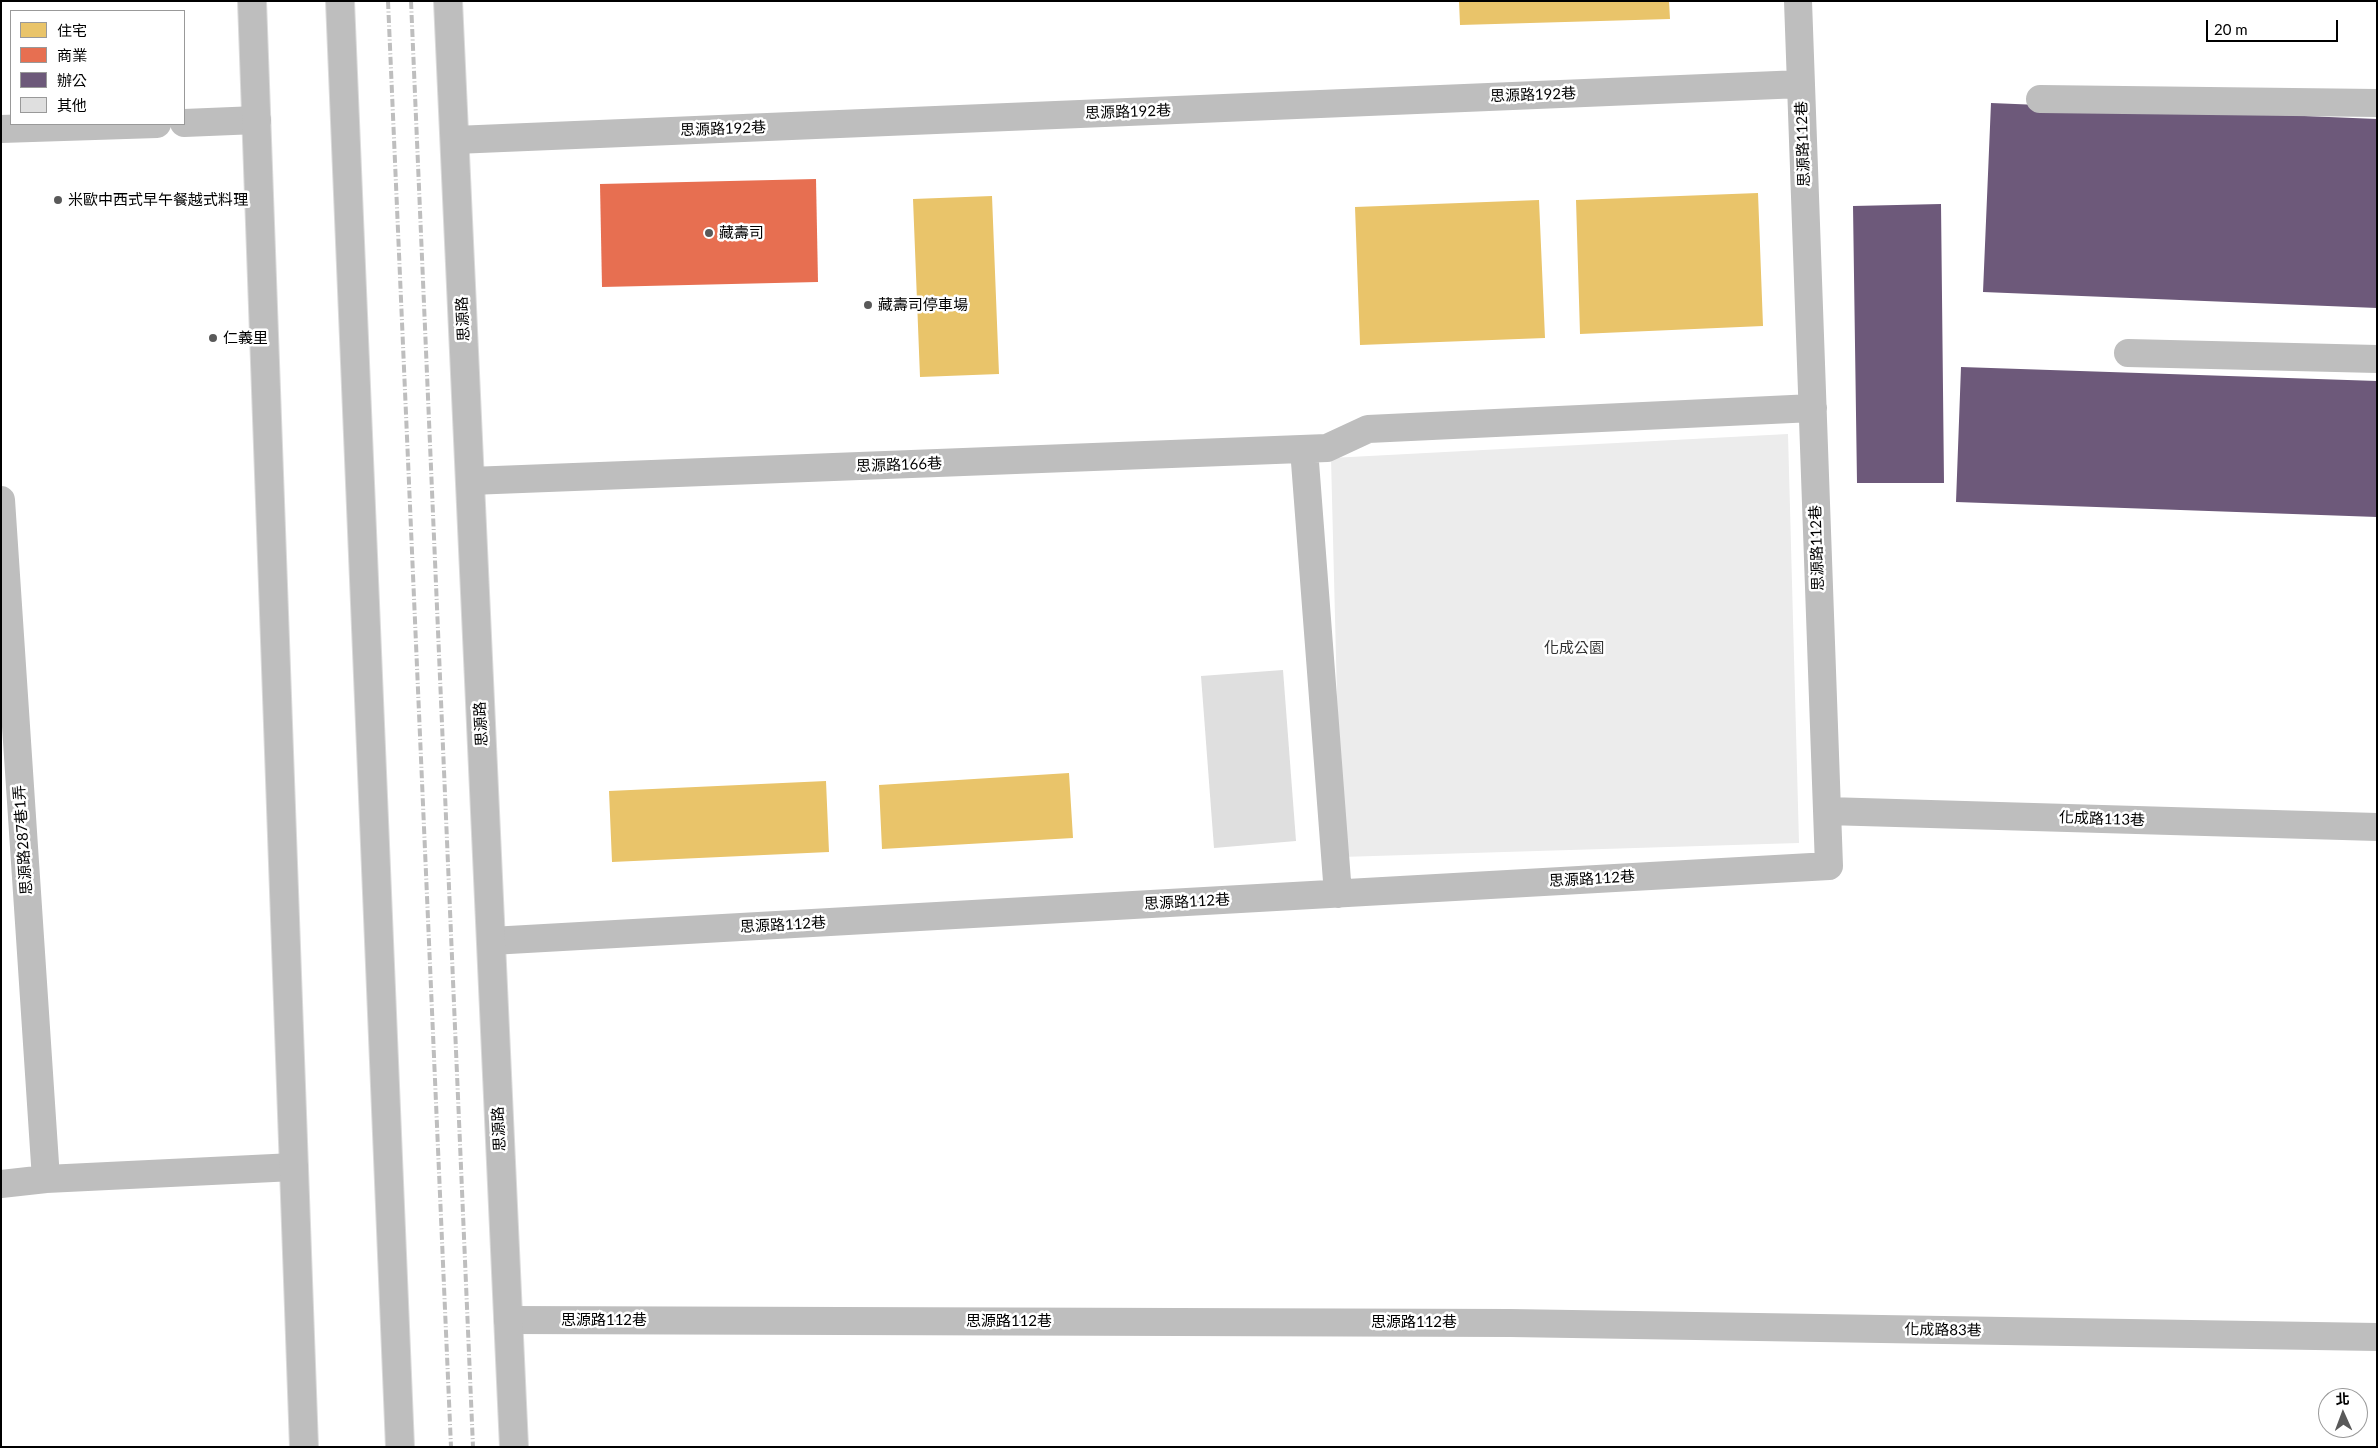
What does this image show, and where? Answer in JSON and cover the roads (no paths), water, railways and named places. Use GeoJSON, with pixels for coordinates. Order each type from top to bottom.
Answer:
{"type":"FeatureCollection","features":[{"type":"Feature","properties":{"kind":"street"},"geometry":{"type":"LineString","coordinates":[[252,1],[304,1447]]}},
{"type":"Feature","properties":{"kind":"street"},"geometry":{"type":"LineString","coordinates":[[340,1],[400,1447]]}},
{"type":"Feature","properties":{"kind":"street","name":"思源路"},"geometry":{"type":"LineString","coordinates":[[448,1],[514,1447]]}},
{"type":"Feature","properties":{"kind":"street","name":"思源路112巷"},"geometry":{"type":"LineString","coordinates":[[491,942],[1828,866],[1798,1]]}},
{"type":"Feature","properties":{"kind":"street","name":"思源路192巷"},"geometry":{"type":"LineString","coordinates":[[455,140],[1801,84]]}},
{"type":"Feature","properties":{"kind":"street"},"geometry":{"type":"LineString","coordinates":[[2040,99],[2377,104]]}},
{"type":"Feature","properties":{"kind":"street"},"geometry":{"type":"LineString","coordinates":[[185,123],[257,120]]}},
{"type":"Feature","properties":{"kind":"street"},"geometry":{"type":"LineString","coordinates":[[1,129],[126,125]]}},
{"type":"Feature","properties":{"kind":"street"},"geometry":{"type":"LineString","coordinates":[[2128,353],[2377,359]]}},
{"type":"Feature","properties":{"kind":"street"},"geometry":{"type":"LineString","coordinates":[[1338,894],[1316,449],[1368,428],[1812,408]]}},
{"type":"Feature","properties":{"kind":"street","name":"思源路166巷"},"geometry":{"type":"LineString","coordinates":[[470,481],[1316,449]]}},
{"type":"Feature","properties":{"kind":"street","name":"思源路287巷1弄"},"geometry":{"type":"LineString","coordinates":[[1,500],[2,553],[46,1179]]}},
{"type":"Feature","properties":{"kind":"street","name":"化成路113巷"},"geometry":{"type":"LineString","coordinates":[[1827,811],[2377,827]]}},
{"type":"Feature","properties":{"kind":"street"},"geometry":{"type":"LineString","coordinates":[[1,1184],[46,1179],[294,1167]]}},
{"type":"Feature","properties":{"kind":"street","name":"思源路112巷"},"geometry":{"type":"LineString","coordinates":[[508,1320],[1510,1323]]}},
{"type":"Feature","properties":{"kind":"street","name":"化成路83巷"},"geometry":{"type":"LineString","coordinates":[[1510,1323],[2377,1338]]}},
{"type":"Feature","properties":{"kind":"railway"},"geometry":{"type":"LineString","coordinates":[[388,1],[451,1447]]}},
{"type":"Feature","properties":{"kind":"railway"},"geometry":{"type":"LineString","coordinates":[[411,1],[473,1447]]}},
{"type":"Feature","properties":{"kind":"place","name":"米歐中西式早午餐越式料理"},"geometry":{"type":"Point","coordinates":[58,200]}},
{"type":"Feature","properties":{"kind":"place","name":"藏壽司"},"geometry":{"type":"Point","coordinates":[709,233]}},
{"type":"Feature","properties":{"kind":"place","name":"藏壽司停車場"},"geometry":{"type":"Point","coordinates":[868,305]}},
{"type":"Feature","properties":{"kind":"place","name":"仁義里"},"geometry":{"type":"Point","coordinates":[213,338]}},
{"type":"Feature","properties":{"kind":"park label","name":"化成公園"},"geometry":{"type":"Point","coordinates":[1574,648]}}]}
